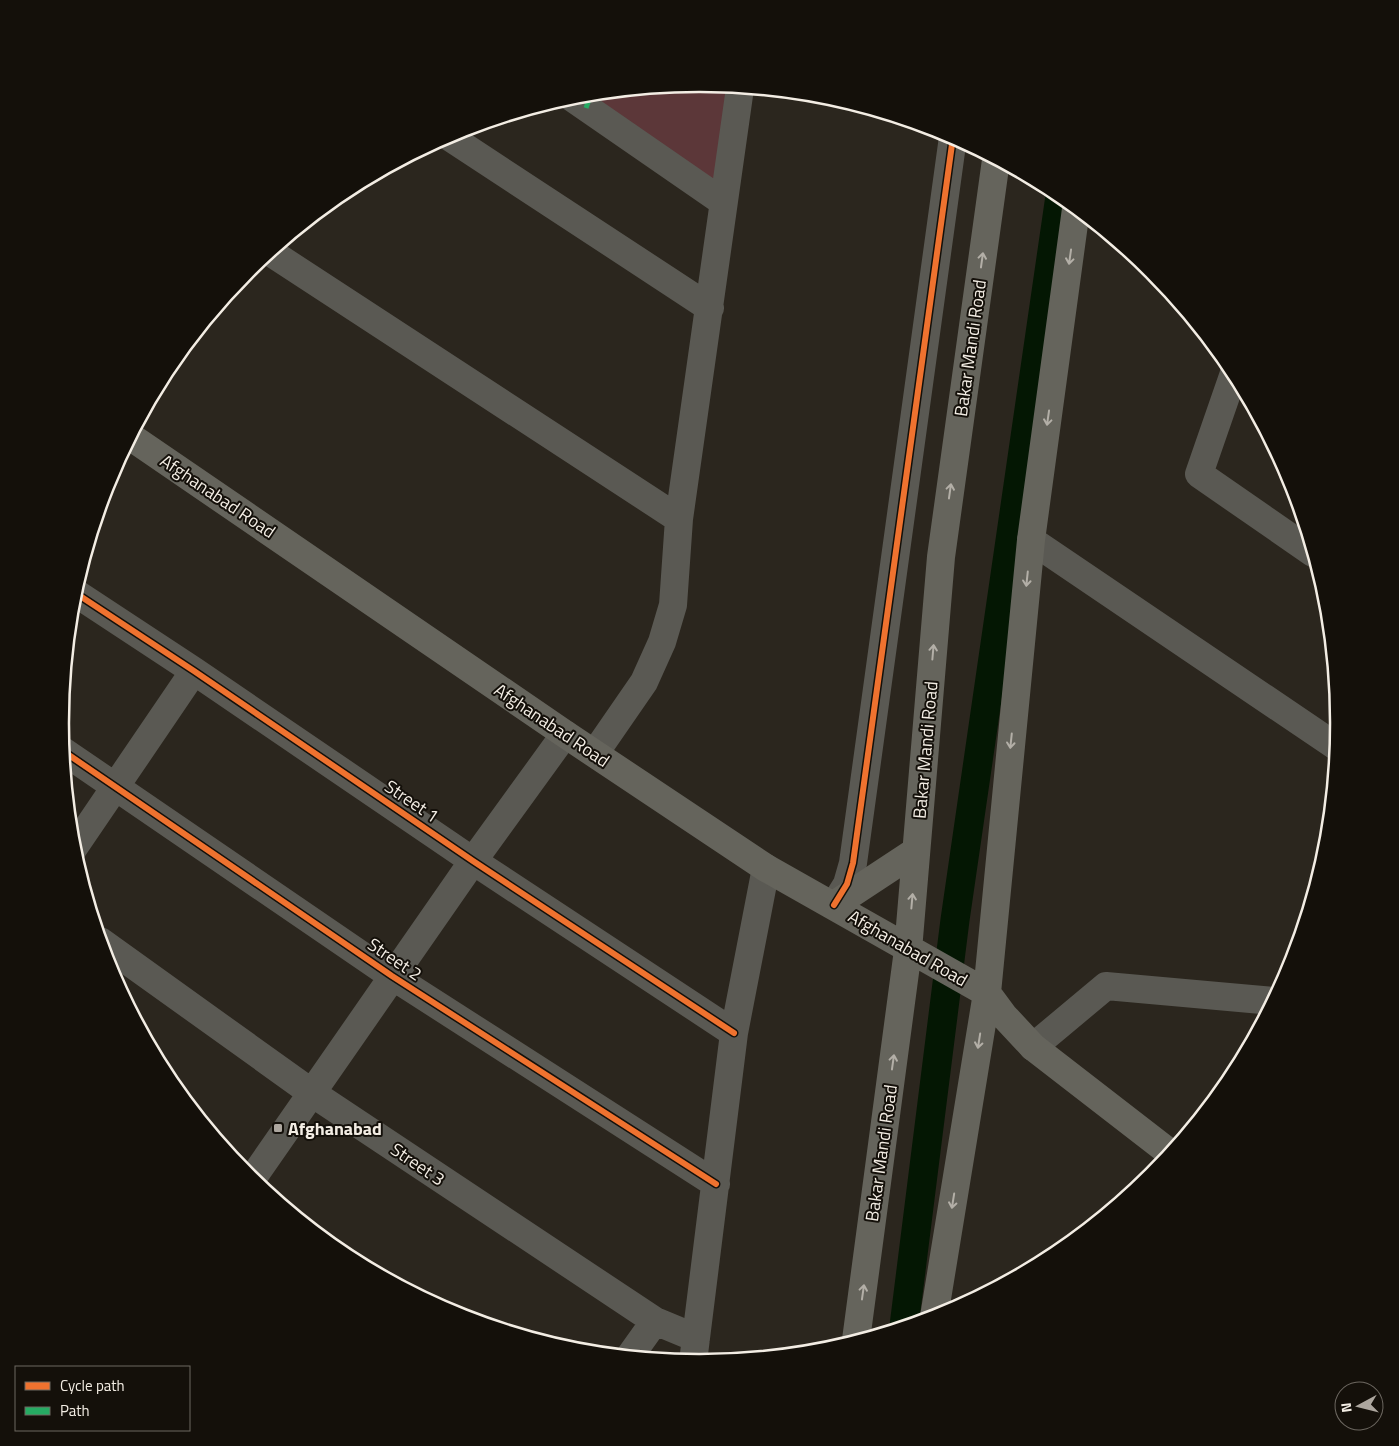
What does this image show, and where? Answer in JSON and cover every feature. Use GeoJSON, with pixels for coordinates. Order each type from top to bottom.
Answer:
{"type":"FeatureCollection","features":[{"type":"Feature","properties":{"kind":"main road","name":"Bakar Mandi Road"},"geometry":{"type":"LineString","coordinates":[[857,1334],[908,950],[941,557],[995,166]]}},
{"type":"Feature","properties":{"kind":"main road"},"geometry":{"type":"LineString","coordinates":[[935,1308],[980,989],[1031,540],[1075,217]]}},
{"type":"Feature","properties":{"kind":"main road","name":"Afghanabad Road"},"geometry":{"type":"LineString","coordinates":[[136,440],[565,734],[766,868],[980,989]]}},
{"type":"Feature","properties":{"kind":"main road"},"geometry":{"type":"LineString","coordinates":[[834,906],[916,850]]}},
{"type":"Feature","properties":{"kind":"main road"},"geometry":{"type":"LineString","coordinates":[[980,989],[1033,1047],[1165,1149]]}},
{"type":"Feature","properties":{"kind":"street"},"geometry":{"type":"LineString","coordinates":[[595,753],[644,682],[662,642],[673,605],[679,519],[739,94]]}},
{"type":"Feature","properties":{"kind":"street"},"geometry":{"type":"LineString","coordinates":[[586,103],[723,202]]}},
{"type":"Feature","properties":{"kind":"street"},"geometry":{"type":"LineString","coordinates":[[456,141],[710,308]]}},
{"type":"Feature","properties":{"kind":"street"},"geometry":{"type":"LineString","coordinates":[[834,906],[847,884],[853,864],[952,145]]}},
{"type":"Feature","properties":{"kind":"street"},"geometry":{"type":"LineString","coordinates":[[276,256],[679,519]]}},
{"type":"Feature","properties":{"kind":"street"},"geometry":{"type":"LineString","coordinates":[[1231,383],[1200,474],[1305,548]]}},
{"type":"Feature","properties":{"kind":"street"},"geometry":{"type":"LineString","coordinates":[[1031,540],[1330,742]]}},
{"type":"Feature","properties":{"kind":"street","name":"Street 1"},"geometry":{"type":"LineString","coordinates":[[82,597],[194,670],[473,860],[734,1033]]}},
{"type":"Feature","properties":{"kind":"street"},"geometry":{"type":"LineString","coordinates":[[80,839],[194,670]]}},
{"type":"Feature","properties":{"kind":"street"},"geometry":{"type":"LineString","coordinates":[[257,1172],[473,860],[565,734]]}},
{"type":"Feature","properties":{"kind":"street","name":"Street 2"},"geometry":{"type":"LineString","coordinates":[[70,755],[392,976],[716,1184]]}},
{"type":"Feature","properties":{"kind":"street"},"geometry":{"type":"LineString","coordinates":[[695,1350],[734,1033],[766,868]]}},
{"type":"Feature","properties":{"kind":"street","name":"Street 3"},"geometry":{"type":"LineString","coordinates":[[111,949],[312,1094],[655,1321],[695,1350]]}},
{"type":"Feature","properties":{"kind":"street"},"geometry":{"type":"LineString","coordinates":[[1033,1047],[1106,986],[1266,1000]]}},
{"type":"Feature","properties":{"kind":"street"},"geometry":{"type":"LineString","coordinates":[[634,1350],[655,1321]]}},
{"type":"Feature","properties":{"kind":"shaded area"},"geometry":{"type":"Polygon","coordinates":[[[700,92],[736,94],[718,207],[589,102],[658,94],[700,92]]]}},
{"type":"Feature","properties":{"kind":"waterway"},"geometry":{"type":"LineString","coordinates":[[905,1319],[955,920],[1059,205]]}},
{"type":"Feature","properties":{"kind":"marked path"},"geometry":{"type":"LineString","coordinates":[[586,108],[588,102]]}},
{"type":"Feature","properties":{"kind":"cycle path"},"geometry":{"type":"LineString","coordinates":[[834,905],[847,884],[853,863],[952,145]]}},
{"type":"Feature","properties":{"kind":"cycle path"},"geometry":{"type":"LineString","coordinates":[[82,597],[194,671],[473,861],[734,1033]]}},
{"type":"Feature","properties":{"kind":"cycle path"},"geometry":{"type":"LineString","coordinates":[[70,756],[392,976],[716,1184]]}},
{"type":"Feature","properties":{"kind":"place","name":"Afghanabad"},"geometry":{"type":"Point","coordinates":[278,1128]}}]}
